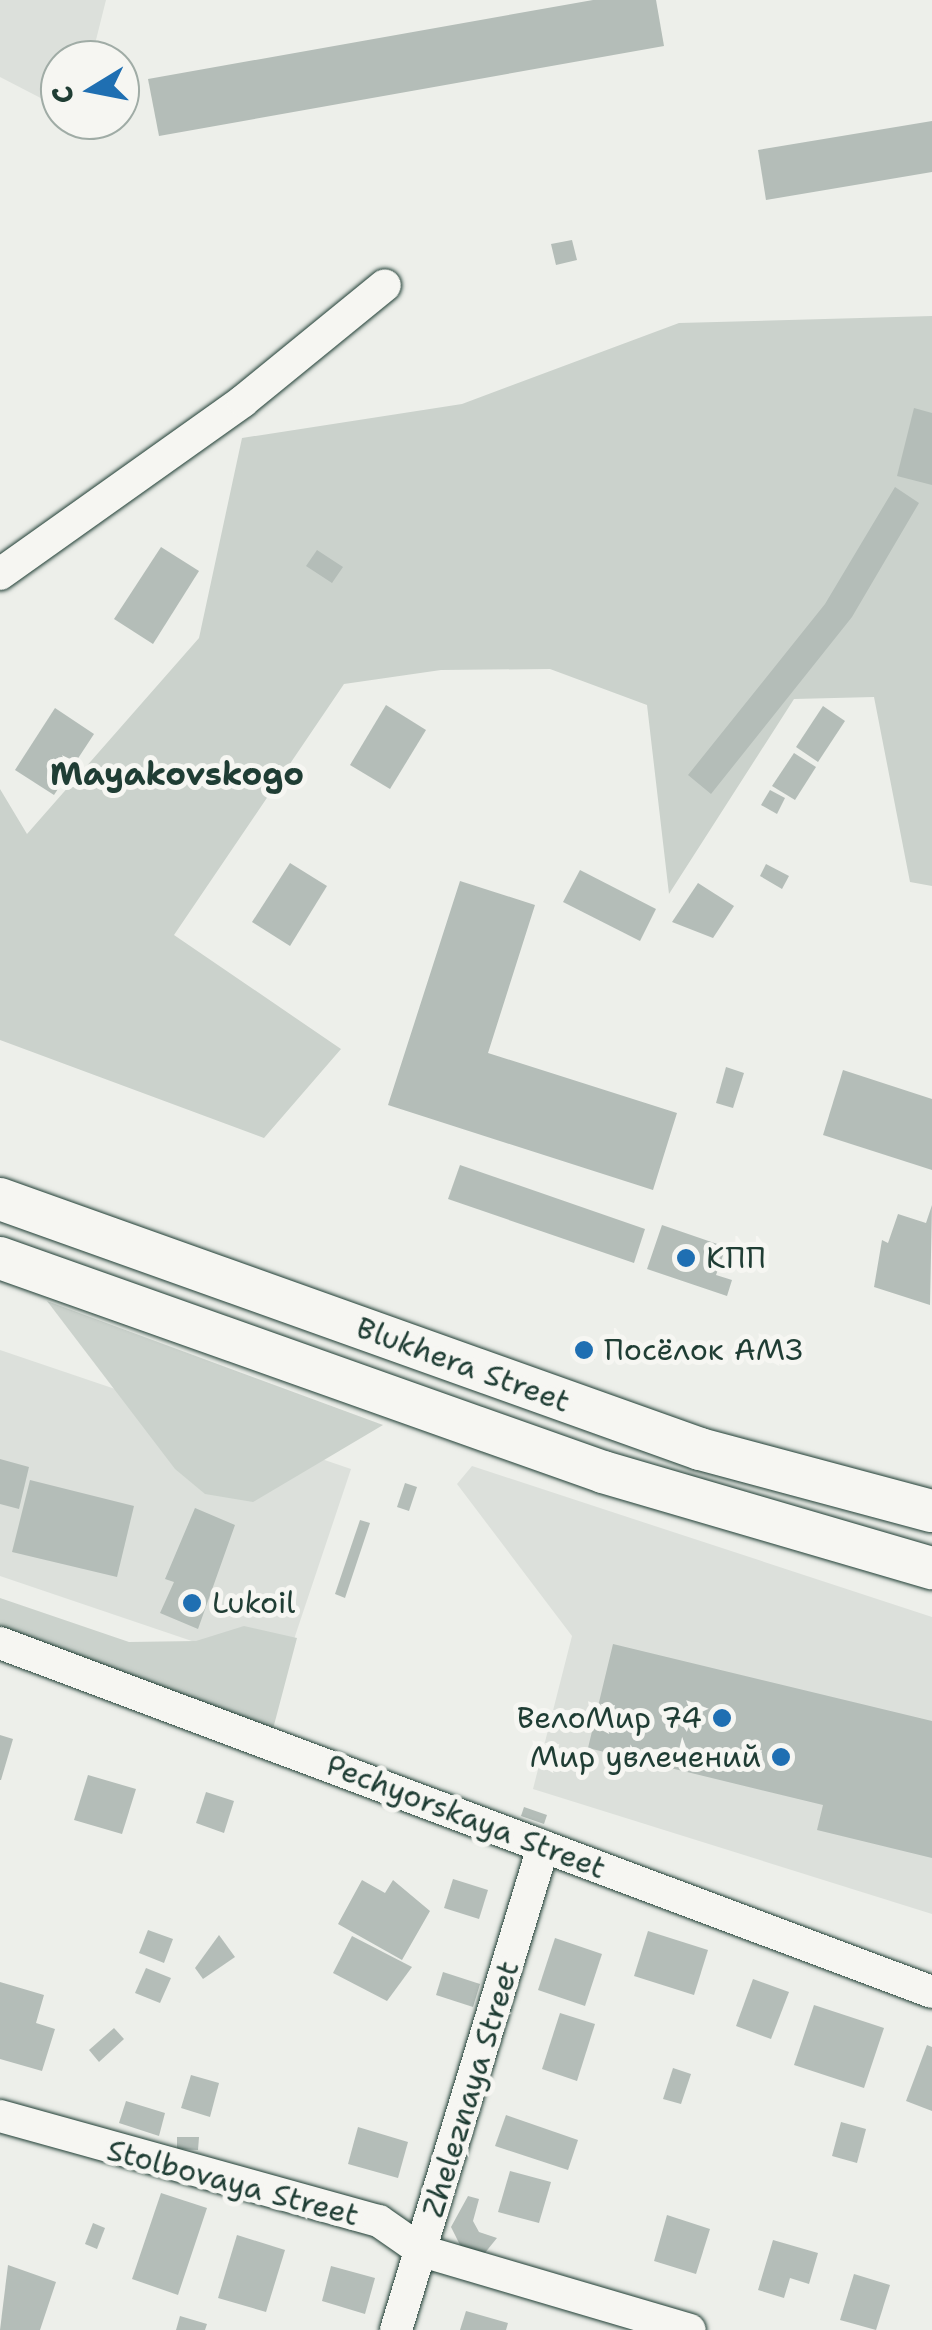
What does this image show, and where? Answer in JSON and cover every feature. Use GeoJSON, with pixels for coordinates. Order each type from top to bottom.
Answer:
{"type":"FeatureCollection","features":[{"type":"Feature","properties":{"kind":"main road","name":"Blukhera Street"},"geometry":{"type":"LineString","coordinates":[[0,1198],[700,1449],[932,1511]]}},
{"type":"Feature","properties":{"kind":"main road","name":"Blukhera Street"},"geometry":{"type":"LineString","coordinates":[[0,1258],[618,1477],[932,1568]]}},
{"type":"Feature","properties":{"kind":"street"},"geometry":{"type":"LineString","coordinates":[[0,574],[244,402],[385,285]]}},
{"type":"Feature","properties":{"kind":"street","name":"Pechyorskaya Street"},"geometry":{"type":"LineString","coordinates":[[0,1643],[932,1992]]}},
{"type":"Feature","properties":{"kind":"street","name":"Zheleznaya Street"},"geometry":{"type":"LineString","coordinates":[[396,2330],[543,1847]]}},
{"type":"Feature","properties":{"kind":"street","name":"Stolbovaya Street"},"geometry":{"type":"LineString","coordinates":[[0,2116],[379,2221],[422,2251],[690,2330]]}},
{"type":"Feature","properties":{"kind":"shaded area"},"geometry":{"type":"Polygon","coordinates":[[[0,0],[106,0],[96,40],[40,40],[40,98],[0,77],[0,0]]]}},
{"type":"Feature","properties":{"kind":"shaded area"},"geometry":{"type":"Polygon","coordinates":[[[932,316],[932,886],[910,882],[874,697],[794,699],[669,894],[647,705],[550,669],[441,670],[344,684],[174,935],[341,1049],[264,1138],[0,1040],[0,789],[27,834],[199,638],[242,438],[462,404],[679,323],[932,316]]]}},
{"type":"Feature","properties":{"kind":"shaded area"},"geometry":{"type":"Polygon","coordinates":[[[47,1301],[383,1425],[253,1502],[205,1494],[175,1469],[47,1301]]]}},
{"type":"Feature","properties":{"kind":"shaded area"},"geometry":{"type":"Polygon","coordinates":[[[0,1350],[351,1469],[283,1672],[0,1576],[0,1350]]]}},
{"type":"Feature","properties":{"kind":"shaded area"},"geometry":{"type":"Polygon","coordinates":[[[472,1466],[932,1617],[932,1914],[533,1789],[572,1636],[457,1484],[472,1466]]]}},
{"type":"Feature","properties":{"kind":"shaded area"},"geometry":{"type":"Polygon","coordinates":[[[0,1598],[129,1642],[196,1641],[244,1626],[297,1638],[273,1729],[0,1631],[0,1598]]]}},
{"type":"Feature","properties":{"kind":"building"},"geometry":{"type":"Polygon","coordinates":[[[593,0],[656,0],[664,46],[159,136],[148,79],[593,0]]]}},
{"type":"Feature","properties":{"kind":"building"},"geometry":{"type":"Polygon","coordinates":[[[932,121],[932,172],[766,200],[758,150],[932,121]]]}},
{"type":"Feature","properties":{"kind":"building"},"geometry":{"type":"Polygon","coordinates":[[[572,240],[577,260],[556,265],[551,244],[572,240]]]}},
{"type":"Feature","properties":{"kind":"building"},"geometry":{"type":"Polygon","coordinates":[[[914,408],[932,413],[932,485],[897,476],[914,408]]]}},
{"type":"Feature","properties":{"kind":"building"},"geometry":{"type":"Polygon","coordinates":[[[895,487],[919,503],[852,617],[711,794],[688,775],[825,604],[895,487]]]}},
{"type":"Feature","properties":{"kind":"building"},"geometry":{"type":"Polygon","coordinates":[[[161,547],[199,571],[153,644],[114,619],[161,547]]]}},
{"type":"Feature","properties":{"kind":"building"},"geometry":{"type":"Polygon","coordinates":[[[317,550],[343,567],[332,583],[306,566],[317,550]]]}},
{"type":"Feature","properties":{"kind":"building"},"geometry":{"type":"Polygon","coordinates":[[[386,705],[426,730],[390,789],[350,765],[386,705]]]}},
{"type":"Feature","properties":{"kind":"building"},"geometry":{"type":"Polygon","coordinates":[[[823,706],[845,721],[818,762],[796,747],[823,706]]]}},
{"type":"Feature","properties":{"kind":"building"},"geometry":{"type":"Polygon","coordinates":[[[55,708],[94,734],[54,795],[15,770],[55,708]]]}},
{"type":"Feature","properties":{"kind":"building"},"geometry":{"type":"Polygon","coordinates":[[[794,753],[816,767],[795,800],[772,786],[794,753]]]}},
{"type":"Feature","properties":{"kind":"building"},"geometry":{"type":"Polygon","coordinates":[[[770,790],[785,798],[777,814],[761,805],[770,790]]]}},
{"type":"Feature","properties":{"kind":"building"},"geometry":{"type":"Polygon","coordinates":[[[290,863],[327,886],[290,946],[252,922],[290,863]]]}},
{"type":"Feature","properties":{"kind":"building"},"geometry":{"type":"Polygon","coordinates":[[[766,864],[789,876],[782,889],[760,876],[766,864]]]}},
{"type":"Feature","properties":{"kind":"building"},"geometry":{"type":"Polygon","coordinates":[[[580,870],[656,909],[640,941],[563,902],[580,870]]]}},
{"type":"Feature","properties":{"kind":"building"},"geometry":{"type":"Polygon","coordinates":[[[460,881],[535,905],[488,1053],[677,1113],[653,1190],[388,1105],[460,881]]]}},
{"type":"Feature","properties":{"kind":"building"},"geometry":{"type":"Polygon","coordinates":[[[698,883],[734,906],[713,938],[672,922],[698,883]]]}},
{"type":"Feature","properties":{"kind":"building"},"geometry":{"type":"Polygon","coordinates":[[[726,1067],[744,1073],[733,1108],[716,1103],[726,1067]]]}},
{"type":"Feature","properties":{"kind":"building"},"geometry":{"type":"Polygon","coordinates":[[[843,1070],[932,1099],[932,1170],[823,1135],[843,1070]]]}},
{"type":"Feature","properties":{"kind":"building"},"geometry":{"type":"Polygon","coordinates":[[[460,1165],[645,1229],[634,1263],[448,1199],[460,1165]]]}},
{"type":"Feature","properties":{"kind":"building"},"geometry":{"type":"Polygon","coordinates":[[[932,1205],[930,1305],[874,1287],[882,1240],[888,1243],[898,1214],[926,1223],[932,1205]]]}},
{"type":"Feature","properties":{"kind":"building","name":"КПП"},"geometry":{"type":"Polygon","coordinates":[[[662,1225],[726,1247],[716,1275],[732,1280],[727,1296],[647,1269],[662,1225]]]}},
{"type":"Feature","properties":{"kind":"building"},"geometry":{"type":"Polygon","coordinates":[[[576,1343],[598,1351],[594,1360],[573,1352],[576,1343]]]}},
{"type":"Feature","properties":{"kind":"building"},"geometry":{"type":"Polygon","coordinates":[[[0,1459],[29,1467],[19,1509],[0,1504],[0,1459]]]}},
{"type":"Feature","properties":{"kind":"building"},"geometry":{"type":"Polygon","coordinates":[[[30,1480],[134,1506],[117,1577],[12,1552],[30,1480]]]}},
{"type":"Feature","properties":{"kind":"building"},"geometry":{"type":"Polygon","coordinates":[[[405,1483],[417,1487],[409,1511],[397,1507],[405,1483]]]}},
{"type":"Feature","properties":{"kind":"building"},"geometry":{"type":"Polygon","coordinates":[[[195,1508],[235,1525],[198,1629],[160,1613],[174,1582],[165,1579],[195,1508]]]}},
{"type":"Feature","properties":{"kind":"building"},"geometry":{"type":"Polygon","coordinates":[[[360,1520],[370,1523],[345,1598],[335,1594],[360,1520]]]}},
{"type":"Feature","properties":{"kind":"building"},"geometry":{"type":"Polygon","coordinates":[[[613,1644],[932,1721],[932,1858],[817,1830],[823,1805],[588,1748],[613,1644]]]}},
{"type":"Feature","properties":{"kind":"building"},"geometry":{"type":"Polygon","coordinates":[[[0,1735],[13,1739],[1,1780],[0,1780],[0,1735]]]}},
{"type":"Feature","properties":{"kind":"building"},"geometry":{"type":"Polygon","coordinates":[[[88,1775],[136,1789],[122,1834],[74,1820],[88,1775]]]}},
{"type":"Feature","properties":{"kind":"building"},"geometry":{"type":"Polygon","coordinates":[[[206,1792],[234,1801],[224,1833],[196,1823],[206,1792]]]}},
{"type":"Feature","properties":{"kind":"building"},"geometry":{"type":"Polygon","coordinates":[[[524,1807],[547,1815],[544,1824],[521,1816],[524,1807]]]}},
{"type":"Feature","properties":{"kind":"building"},"geometry":{"type":"Polygon","coordinates":[[[453,1879],[488,1890],[479,1919],[444,1908],[453,1879]]]}},
{"type":"Feature","properties":{"kind":"building"},"geometry":{"type":"Polygon","coordinates":[[[362,1880],[385,1893],[393,1880],[430,1911],[402,1960],[338,1924],[362,1880]]]}},
{"type":"Feature","properties":{"kind":"building"},"geometry":{"type":"Polygon","coordinates":[[[148,1930],[173,1939],[164,1963],[139,1953],[148,1930]]]}},
{"type":"Feature","properties":{"kind":"building"},"geometry":{"type":"Polygon","coordinates":[[[648,1931],[708,1950],[694,1995],[634,1976],[648,1931]]]}},
{"type":"Feature","properties":{"kind":"building"},"geometry":{"type":"Polygon","coordinates":[[[219,1935],[235,1957],[203,1979],[195,1968],[219,1935]]]}},
{"type":"Feature","properties":{"kind":"building"},"geometry":{"type":"Polygon","coordinates":[[[352,1936],[412,1967],[387,2001],[333,1973],[352,1936]]]}},
{"type":"Feature","properties":{"kind":"building"},"geometry":{"type":"Polygon","coordinates":[[[555,1938],[602,1954],[585,2006],[538,1990],[555,1938]]]}},
{"type":"Feature","properties":{"kind":"building"},"geometry":{"type":"Polygon","coordinates":[[[146,1968],[171,1978],[160,2003],[135,1993],[146,1968]]]}},
{"type":"Feature","properties":{"kind":"building"},"geometry":{"type":"Polygon","coordinates":[[[443,1972],[480,1984],[473,2007],[436,1995],[443,1972]]]}},
{"type":"Feature","properties":{"kind":"building"},"geometry":{"type":"Polygon","coordinates":[[[753,1979],[789,1992],[771,2039],[736,2026],[753,1979]]]}},
{"type":"Feature","properties":{"kind":"building"},"geometry":{"type":"Polygon","coordinates":[[[0,1982],[44,1995],[36,2023],[55,2029],[42,2071],[0,2059],[0,1982]]]}},
{"type":"Feature","properties":{"kind":"building"},"geometry":{"type":"Polygon","coordinates":[[[814,2005],[884,2028],[864,2088],[794,2065],[814,2005]]]}},
{"type":"Feature","properties":{"kind":"building"},"geometry":{"type":"Polygon","coordinates":[[[560,2013],[595,2024],[577,2081],[542,2069],[560,2013]]]}},
{"type":"Feature","properties":{"kind":"building"},"geometry":{"type":"Polygon","coordinates":[[[114,2028],[124,2039],[99,2062],[89,2050],[114,2028]]]}},
{"type":"Feature","properties":{"kind":"building"},"geometry":{"type":"Polygon","coordinates":[[[927,2045],[932,2047],[932,2111],[906,2101],[927,2045]]]}},
{"type":"Feature","properties":{"kind":"building"},"geometry":{"type":"Polygon","coordinates":[[[673,2068],[691,2074],[681,2104],[663,2099],[673,2068]]]}},
{"type":"Feature","properties":{"kind":"building"},"geometry":{"type":"Polygon","coordinates":[[[191,2075],[219,2083],[210,2117],[181,2108],[191,2075]]]}},
{"type":"Feature","properties":{"kind":"building"},"geometry":{"type":"Polygon","coordinates":[[[126,2101],[165,2113],[159,2136],[119,2123],[126,2101]]]}},
{"type":"Feature","properties":{"kind":"building"},"geometry":{"type":"Polygon","coordinates":[[[506,2115],[578,2140],[568,2170],[495,2146],[506,2115]]]}},
{"type":"Feature","properties":{"kind":"building"},"geometry":{"type":"Polygon","coordinates":[[[841,2122],[866,2129],[857,2163],[832,2156],[841,2122]]]}},
{"type":"Feature","properties":{"kind":"building"},"geometry":{"type":"Polygon","coordinates":[[[358,2127],[408,2142],[398,2178],[348,2164],[358,2127]]]}},
{"type":"Feature","properties":{"kind":"building"},"geometry":{"type":"Polygon","coordinates":[[[177,2137],[199,2137],[198,2150],[177,2149],[177,2137]]]}},
{"type":"Feature","properties":{"kind":"building"},"geometry":{"type":"Polygon","coordinates":[[[510,2171],[551,2182],[539,2223],[498,2212],[510,2171]]]}},
{"type":"Feature","properties":{"kind":"building"},"geometry":{"type":"Polygon","coordinates":[[[161,2193],[207,2208],[178,2295],[132,2279],[161,2193]]]}},
{"type":"Feature","properties":{"kind":"building"},"geometry":{"type":"Polygon","coordinates":[[[468,2196],[479,2199],[473,2221],[479,2232],[497,2238],[484,2254],[461,2247],[451,2227],[468,2196]]]}},
{"type":"Feature","properties":{"kind":"building"},"geometry":{"type":"Polygon","coordinates":[[[667,2215],[710,2229],[696,2274],[654,2261],[667,2215]]]}},
{"type":"Feature","properties":{"kind":"building"},"geometry":{"type":"Polygon","coordinates":[[[93,2223],[105,2228],[97,2249],[85,2244],[93,2223]]]}},
{"type":"Feature","properties":{"kind":"building"},"geometry":{"type":"Polygon","coordinates":[[[237,2235],[285,2250],[266,2312],[218,2298],[237,2235]]]}},
{"type":"Feature","properties":{"kind":"building"},"geometry":{"type":"Polygon","coordinates":[[[773,2240],[818,2253],[809,2284],[790,2278],[784,2298],[758,2290],[773,2240]]]}},
{"type":"Feature","properties":{"kind":"building"},"geometry":{"type":"Polygon","coordinates":[[[8,2265],[56,2282],[40,2330],[0,2330],[8,2265]]]}},
{"type":"Feature","properties":{"kind":"building"},"geometry":{"type":"Polygon","coordinates":[[[331,2266],[375,2278],[365,2314],[322,2301],[331,2266]]]}},
{"type":"Feature","properties":{"kind":"building"},"geometry":{"type":"Polygon","coordinates":[[[854,2274],[890,2285],[876,2330],[840,2320],[854,2274]]]}},
{"type":"Feature","properties":{"kind":"building"},"geometry":{"type":"Polygon","coordinates":[[[466,2311],[508,2323],[506,2330],[460,2330],[466,2311]]]}},
{"type":"Feature","properties":{"kind":"building"},"geometry":{"type":"Polygon","coordinates":[[[180,2316],[207,2324],[205,2330],[176,2330],[180,2316]]]}},
{"type":"Feature","properties":{"kind":"place","name":"КПП"},"geometry":{"type":"Point","coordinates":[686,1258]}},
{"type":"Feature","properties":{"kind":"place","name":"Посёлок АМЗ"},"geometry":{"type":"Point","coordinates":[584,1350]}},
{"type":"Feature","properties":{"kind":"place","name":"Lukoil"},"geometry":{"type":"Point","coordinates":[192,1603]}},
{"type":"Feature","properties":{"kind":"place","name":"ВелоМир 74"},"geometry":{"type":"Point","coordinates":[722,1718]}},
{"type":"Feature","properties":{"kind":"place","name":"Мир увлечений"},"geometry":{"type":"Point","coordinates":[781,1757]}},
{"type":"Feature","properties":{"kind":"district","name":"Mayakovskogo"},"geometry":{"type":"Point","coordinates":[177,774]}}]}
